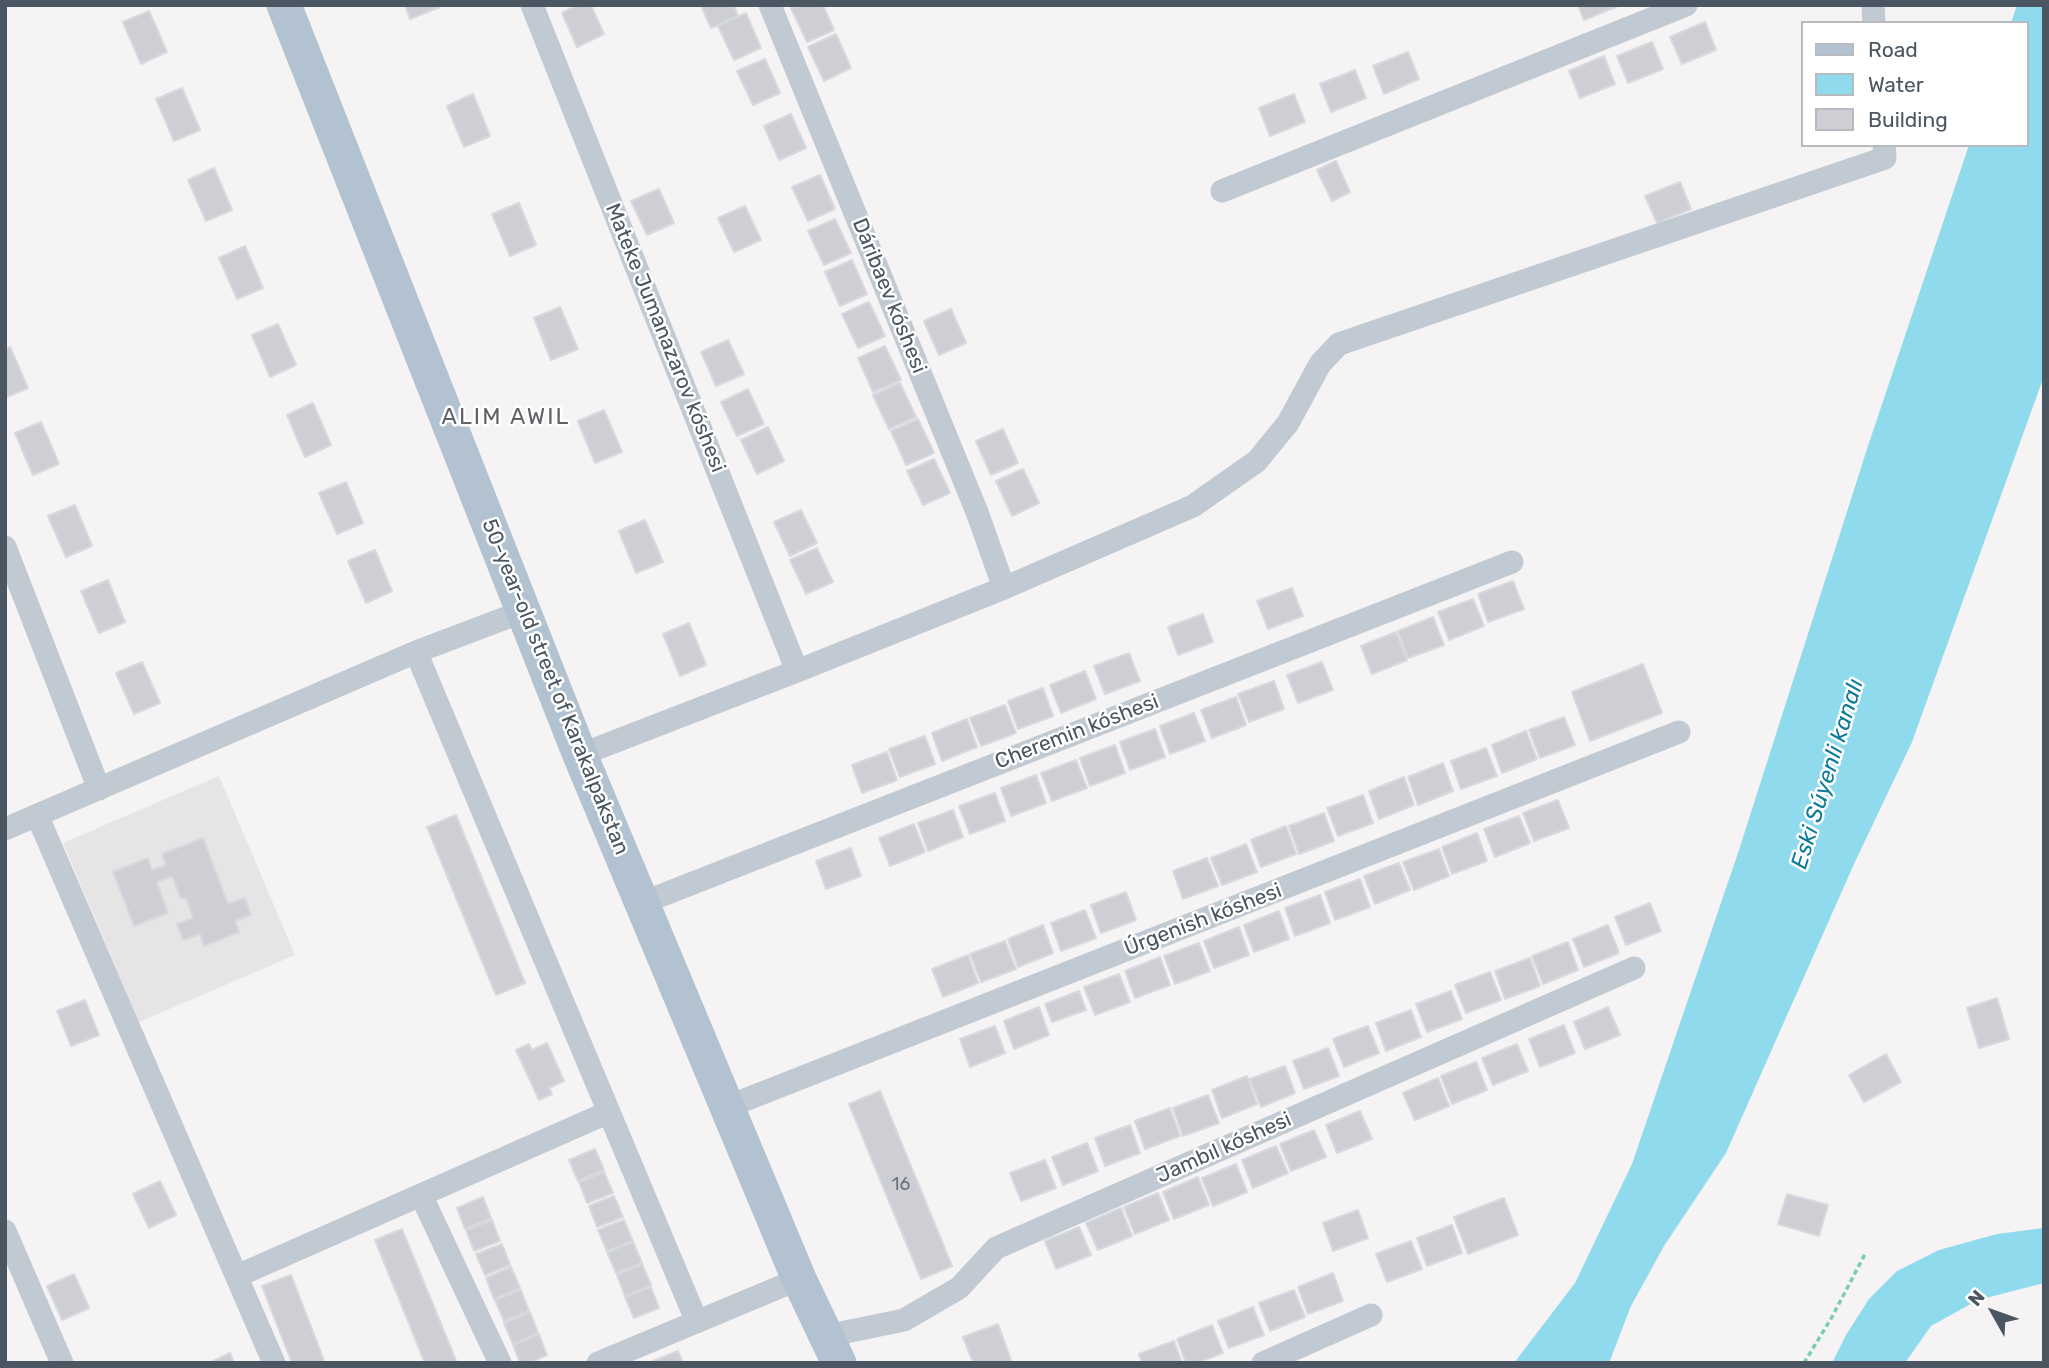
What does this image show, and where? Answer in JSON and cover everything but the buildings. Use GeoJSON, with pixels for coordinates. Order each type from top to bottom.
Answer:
{"type":"FeatureCollection","features":[{"type":"Feature","properties":{"kind":"main road","name":"50-year-old street of Karakalpakstan"},"geometry":{"type":"LineString","coordinates":[[284,5],[580,755],[799,1279],[833,1349]]}},
{"type":"Feature","properties":{"kind":"street","name":"Mateke Jumanazarov kóshesi"},"geometry":{"type":"LineString","coordinates":[[532,5],[797,671]]}},
{"type":"Feature","properties":{"kind":"street","name":"Dáribaev kóshesi"},"geometry":{"type":"LineString","coordinates":[[770,5],[977,512],[1004,588]]}},
{"type":"Feature","properties":{"kind":"street"},"geometry":{"type":"LineString","coordinates":[[1222,191],[1686,5]]}},
{"type":"Feature","properties":{"kind":"street"},"geometry":{"type":"LineString","coordinates":[[580,755],[1004,588],[1193,506],[1257,461],[1288,423],[1320,364],[1339,344],[1885,158],[1884,147]]}},
{"type":"Feature","properties":{"kind":"street"},"geometry":{"type":"LineString","coordinates":[[5,547],[99,789]]}},
{"type":"Feature","properties":{"kind":"street","name":"Cheremin kóshesi"},"geometry":{"type":"LineString","coordinates":[[642,903],[1512,562]]}},
{"type":"Feature","properties":{"kind":"street"},"geometry":{"type":"LineString","coordinates":[[5,829],[416,652],[524,611]]}},
{"type":"Feature","properties":{"kind":"street"},"geometry":{"type":"LineString","coordinates":[[416,652],[697,1322]]}},
{"type":"Feature","properties":{"kind":"street","name":"Úrgenish kóshesi"},"geometry":{"type":"LineString","coordinates":[[727,1107],[1679,732]]}},
{"type":"Feature","properties":{"kind":"street"},"geometry":{"type":"LineString","coordinates":[[37,815],[274,1363]]}},
{"type":"Feature","properties":{"kind":"street","name":"Jambıl kóshesi"},"geometry":{"type":"LineString","coordinates":[[833,1349],[904,1320],[958,1289],[996,1248],[1634,968]]}},
{"type":"Feature","properties":{"kind":"street"},"geometry":{"type":"LineString","coordinates":[[237,1276],[609,1112]]}},
{"type":"Feature","properties":{"kind":"street"},"geometry":{"type":"LineString","coordinates":[[421,1195],[500,1363]]}},
{"type":"Feature","properties":{"kind":"street"},"geometry":{"type":"LineString","coordinates":[[5,1231],[62,1363]]}},
{"type":"Feature","properties":{"kind":"street"},"geometry":{"type":"LineString","coordinates":[[598,1363],[799,1279]]}},
{"type":"Feature","properties":{"kind":"street"},"geometry":{"type":"LineString","coordinates":[[1264,1363],[1371,1315]]}},
{"type":"Feature","properties":{"kind":"path"},"geometry":{"type":"LineString","coordinates":[[1804,1363],[1865,1254]]}},
{"type":"Feature","properties":{"kind":"shaded area"},"geometry":{"type":"Polygon","coordinates":[[[219,776],[295,955],[139,1022],[63,843],[219,776]]]}},
{"type":"Feature","properties":{"kind":"water","name":"Eski Súyenli kanalı"},"geometry":{"type":"Polygon","coordinates":[[[2017,5],[2044,5],[2044,376],[1912,742],[1854,864],[1726,1153],[1664,1246],[1631,1306],[1609,1363],[1514,1363],[1575,1283],[1632,1164],[1739,850],[1867,449],[1968,147],[2028,147],[2028,21],[2012,21],[2017,5]]]}},
{"type":"Feature","properties":{"kind":"water"},"geometry":{"type":"Polygon","coordinates":[[[2044,1228],[2044,1283],[1978,1300],[1931,1326],[1905,1363],[1832,1363],[1869,1299],[1897,1271],[1939,1250],[1997,1234],[2044,1228]]]}},
{"type":"Feature","properties":{"kind":"district","name":"ALIM AWIL"},"geometry":{"type":"Point","coordinates":[506,417]}}]}
